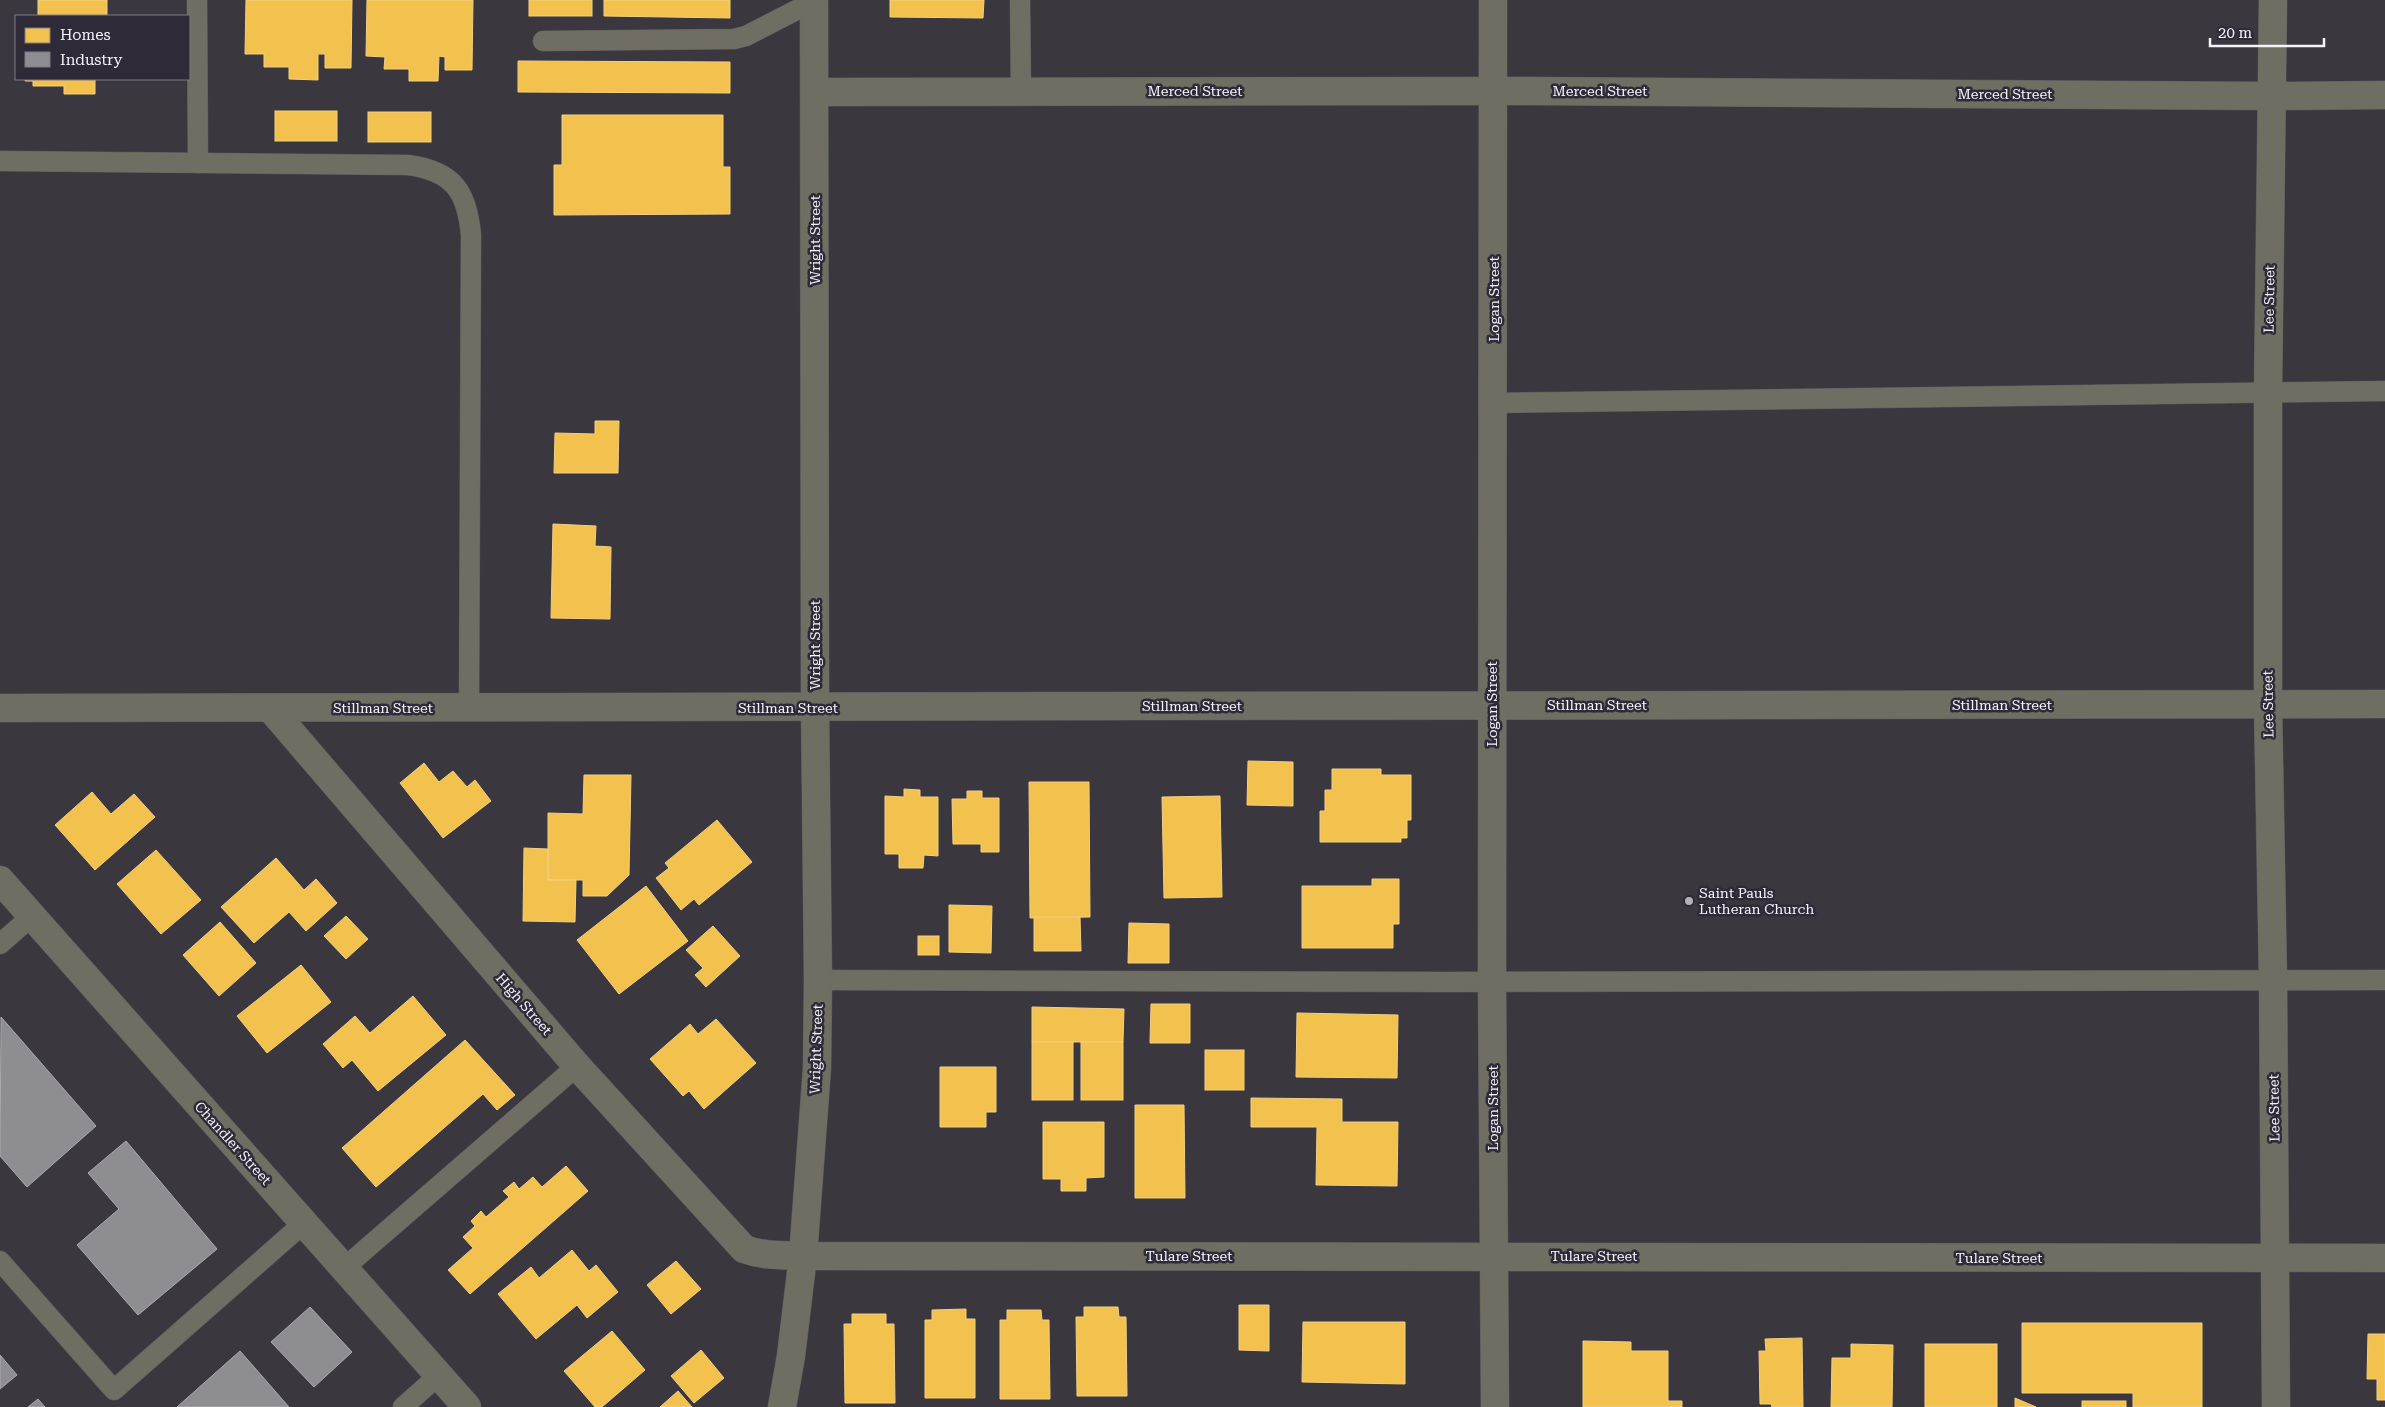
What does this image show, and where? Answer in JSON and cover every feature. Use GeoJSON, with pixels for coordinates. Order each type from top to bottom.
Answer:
{"type":"FeatureCollection","features":[{"type":"Feature","properties":{"kind":"street","name":"Logan Street"},"geometry":{"type":"LineString","coordinates":[[1493,0],[1492,980],[1495,1407]]}},
{"type":"Feature","properties":{"kind":"street","name":"Lee Street"},"geometry":{"type":"LineString","coordinates":[[2273,0],[2268,391],[2268,705],[2273,980],[2276,1407]]}},
{"type":"Feature","properties":{"kind":"street","name":"Wright Street"},"geometry":{"type":"LineString","coordinates":[[782,1407],[791,1356],[803,1256],[817,1068],[814,1]]}},
{"type":"Feature","properties":{"kind":"street","name":"Merced Street"},"geometry":{"type":"LineString","coordinates":[[815,92],[1494,91],[2273,96],[2385,95]]}},
{"type":"Feature","properties":{"kind":"street","name":"Stillman Street"},"geometry":{"type":"LineString","coordinates":[[0,708],[2385,704]]}},
{"type":"Feature","properties":{"kind":"street","name":"High Street"},"geometry":{"type":"LineString","coordinates":[[271,708],[577,1066],[744,1249],[766,1255],[803,1256]]}},
{"type":"Feature","properties":{"kind":"street","name":"Chandler Street"},"geometry":{"type":"LineString","coordinates":[[0,880],[467,1407]]}},
{"type":"Feature","properties":{"kind":"street","name":"Tulare Street"},"geometry":{"type":"LineString","coordinates":[[803,1256],[2385,1258]]}},
{"type":"Feature","properties":{"kind":"lane"},"geometry":{"type":"LineString","coordinates":[[197,0],[198,164]]}},
{"type":"Feature","properties":{"kind":"lane"},"geometry":{"type":"LineString","coordinates":[[1020,0],[1021,91]]}},
{"type":"Feature","properties":{"kind":"lane"},"geometry":{"type":"LineString","coordinates":[[543,41],[734,39],[746,36],[814,1]]}},
{"type":"Feature","properties":{"kind":"lane"},"geometry":{"type":"LineString","coordinates":[[0,161],[408,165],[427,168],[443,174],[454,184],[464,198],[469,214],[471,268],[469,708]]}},
{"type":"Feature","properties":{"kind":"lane"},"geometry":{"type":"LineString","coordinates":[[1494,403],[2268,391],[2385,391]]}},
{"type":"Feature","properties":{"kind":"lane"},"geometry":{"type":"LineString","coordinates":[[0,944],[32,916]]}},
{"type":"Feature","properties":{"kind":"lane"},"geometry":{"type":"LineString","coordinates":[[818,980],[2385,980]]}},
{"type":"Feature","properties":{"kind":"lane"},"geometry":{"type":"LineString","coordinates":[[344,1268],[577,1066]]}},
{"type":"Feature","properties":{"kind":"lane"},"geometry":{"type":"LineString","coordinates":[[0,1262],[114,1390],[304,1223]]}},
{"type":"Feature","properties":{"kind":"lane"},"geometry":{"type":"LineString","coordinates":[[403,1407],[439,1375]]}},
{"type":"Feature","properties":{"kind":"building: Homes"},"geometry":{"type":"Polygon","coordinates":[[[38,0],[107,0],[107,15],[38,15],[38,0]]]}},
{"type":"Feature","properties":{"kind":"building: Homes"},"geometry":{"type":"Polygon","coordinates":[[[246,0],[352,0],[351,68],[325,68],[325,54],[318,54],[318,80],[289,79],[289,67],[264,67],[264,54],[245,54],[246,0]]]}},
{"type":"Feature","properties":{"kind":"building: Homes"},"geometry":{"type":"Polygon","coordinates":[[[367,0],[473,0],[472,70],[445,70],[445,57],[439,56],[438,81],[409,81],[409,69],[384,69],[385,57],[366,56],[367,0]]]}},
{"type":"Feature","properties":{"kind":"building: Homes"},"geometry":{"type":"Polygon","coordinates":[[[529,0],[592,0],[592,16],[529,16],[529,0]]]}},
{"type":"Feature","properties":{"kind":"building: Homes"},"geometry":{"type":"Polygon","coordinates":[[[604,0],[730,0],[730,18],[604,16],[604,0]]]}},
{"type":"Feature","properties":{"kind":"building: Homes"},"geometry":{"type":"Polygon","coordinates":[[[890,0],[984,0],[983,18],[890,17],[890,0]]]}},
{"type":"Feature","properties":{"kind":"building: Homes"},"geometry":{"type":"Polygon","coordinates":[[[518,61],[730,62],[730,93],[518,92],[518,61]]]}},
{"type":"Feature","properties":{"kind":"building: Homes"},"geometry":{"type":"Polygon","coordinates":[[[95,80],[95,94],[64,94],[64,86],[33,86],[33,81],[25,81],[95,80]]]}},
{"type":"Feature","properties":{"kind":"building: Homes"},"geometry":{"type":"Polygon","coordinates":[[[275,111],[337,111],[337,141],[275,141],[275,111]]]}},
{"type":"Feature","properties":{"kind":"building: Homes"},"geometry":{"type":"Polygon","coordinates":[[[368,112],[431,112],[431,142],[368,142],[368,112]]]}},
{"type":"Feature","properties":{"kind":"building: Homes"},"geometry":{"type":"Polygon","coordinates":[[[562,115],[723,115],[723,167],[730,167],[730,214],[554,215],[554,165],[562,165],[562,115]]]}},
{"type":"Feature","properties":{"kind":"building: Homes"},"geometry":{"type":"Polygon","coordinates":[[[595,421],[619,421],[618,473],[554,473],[555,433],[595,434],[595,421]]]}},
{"type":"Feature","properties":{"kind":"building: Homes"},"geometry":{"type":"Polygon","coordinates":[[[553,524],[596,526],[595,546],[611,547],[610,619],[551,618],[553,524]]]}},
{"type":"Feature","properties":{"kind":"building: Homes"},"geometry":{"type":"Polygon","coordinates":[[[1248,761],[1293,762],[1293,806],[1247,805],[1248,761]]]}},
{"type":"Feature","properties":{"kind":"building: Homes"},"geometry":{"type":"Polygon","coordinates":[[[424,763],[439,782],[453,771],[467,787],[475,780],[491,801],[443,838],[400,783],[424,763]]]}},
{"type":"Feature","properties":{"kind":"building: Homes"},"geometry":{"type":"Polygon","coordinates":[[[1332,769],[1381,769],[1381,775],[1411,775],[1411,820],[1407,820],[1407,838],[1401,838],[1401,842],[1320,842],[1320,811],[1325,811],[1325,790],[1332,790],[1332,769]]]}},
{"type":"Feature","properties":{"kind":"building: Homes"},"geometry":{"type":"Polygon","coordinates":[[[584,775],[631,775],[629,875],[607,896],[583,896],[583,880],[548,880],[548,813],[583,814],[584,775]]]}},
{"type":"Feature","properties":{"kind":"building: Homes"},"geometry":{"type":"Polygon","coordinates":[[[1029,782],[1089,782],[1090,917],[1030,918],[1029,782]]]}},
{"type":"Feature","properties":{"kind":"building: Homes"},"geometry":{"type":"Polygon","coordinates":[[[904,789],[920,790],[920,797],[938,797],[938,856],[924,855],[923,868],[899,868],[899,854],[885,854],[885,796],[904,797],[904,789]]]}},
{"type":"Feature","properties":{"kind":"building: Homes"},"geometry":{"type":"Polygon","coordinates":[[[967,791],[982,791],[982,798],[999,798],[999,852],[981,852],[981,844],[953,844],[952,799],[967,799],[967,791]]]}},
{"type":"Feature","properties":{"kind":"building: Homes"},"geometry":{"type":"Polygon","coordinates":[[[92,792],[111,814],[134,794],[155,817],[95,870],[55,825],[92,792]]]}},
{"type":"Feature","properties":{"kind":"building: Homes"},"geometry":{"type":"Polygon","coordinates":[[[1220,796],[1222,897],[1164,898],[1162,797],[1220,796]]]}},
{"type":"Feature","properties":{"kind":"building: Homes"},"geometry":{"type":"Polygon","coordinates":[[[717,820],[752,862],[699,905],[694,899],[681,910],[656,878],[669,868],[665,863],[717,820]]]}},
{"type":"Feature","properties":{"kind":"building: Homes"},"geometry":{"type":"Polygon","coordinates":[[[524,848],[548,849],[548,880],[576,880],[575,922],[523,921],[524,848]]]}},
{"type":"Feature","properties":{"kind":"building: Homes"},"geometry":{"type":"Polygon","coordinates":[[[156,850],[201,900],[161,934],[117,884],[156,850]]]}},
{"type":"Feature","properties":{"kind":"building: Homes"},"geometry":{"type":"Polygon","coordinates":[[[276,858],[304,890],[316,879],[337,903],[306,931],[289,912],[254,943],[221,907],[276,858]]]}},
{"type":"Feature","properties":{"kind":"building: Homes"},"geometry":{"type":"Polygon","coordinates":[[[1372,879],[1399,879],[1399,924],[1393,924],[1393,948],[1302,948],[1302,886],[1372,886],[1372,879]]]}},
{"type":"Feature","properties":{"kind":"building: Homes"},"geometry":{"type":"Polygon","coordinates":[[[646,886],[688,941],[619,994],[577,940],[646,886]]]}},
{"type":"Feature","properties":{"kind":"building: Homes"},"geometry":{"type":"Polygon","coordinates":[[[949,905],[992,906],[991,953],[949,952],[949,905]]]}},
{"type":"Feature","properties":{"kind":"building: Homes"},"geometry":{"type":"Polygon","coordinates":[[[346,916],[368,939],[346,959],[324,936],[346,916]]]}},
{"type":"Feature","properties":{"kind":"building: Homes"},"geometry":{"type":"Polygon","coordinates":[[[1034,917],[1080,917],[1081,951],[1034,951],[1034,917]]]}},
{"type":"Feature","properties":{"kind":"building: Homes"},"geometry":{"type":"Polygon","coordinates":[[[220,922],[256,963],[219,996],[183,955],[220,922]]]}},
{"type":"Feature","properties":{"kind":"building: Homes"},"geometry":{"type":"Polygon","coordinates":[[[1129,923],[1169,924],[1169,963],[1128,963],[1129,923]]]}},
{"type":"Feature","properties":{"kind":"building: Homes"},"geometry":{"type":"Polygon","coordinates":[[[713,926],[740,956],[706,987],[695,975],[703,968],[686,950],[713,926]]]}},
{"type":"Feature","properties":{"kind":"building: Homes"},"geometry":{"type":"Polygon","coordinates":[[[918,936],[939,936],[939,955],[918,955],[918,936]]]}},
{"type":"Feature","properties":{"kind":"building: Homes"},"geometry":{"type":"Polygon","coordinates":[[[301,965],[331,1002],[267,1053],[237,1016],[301,965]]]}},
{"type":"Feature","properties":{"kind":"building: Homes"},"geometry":{"type":"Polygon","coordinates":[[[413,996],[446,1035],[378,1091],[352,1060],[343,1068],[323,1044],[355,1016],[370,1033],[413,996]]]}},
{"type":"Feature","properties":{"kind":"building: Homes"},"geometry":{"type":"Polygon","coordinates":[[[1151,1004],[1190,1004],[1190,1043],[1150,1043],[1151,1004]]]}},
{"type":"Feature","properties":{"kind":"building: Homes"},"geometry":{"type":"Polygon","coordinates":[[[1032,1007],[1124,1009],[1123,1042],[1032,1042],[1032,1007]]]}},
{"type":"Feature","properties":{"kind":"building: Homes"},"geometry":{"type":"Polygon","coordinates":[[[1297,1013],[1398,1015],[1397,1078],[1296,1077],[1297,1013]]]}},
{"type":"Feature","properties":{"kind":"building: Homes"},"geometry":{"type":"Polygon","coordinates":[[[716,1019],[756,1063],[704,1109],[689,1091],[683,1096],[650,1059],[690,1024],[698,1034],[716,1019]]]}},
{"type":"Feature","properties":{"kind":"building: Homes"},"geometry":{"type":"Polygon","coordinates":[[[465,1040],[515,1095],[497,1110],[483,1094],[376,1187],[342,1148],[465,1040]]]}},
{"type":"Feature","properties":{"kind":"building: Homes"},"geometry":{"type":"Polygon","coordinates":[[[1032,1042],[1073,1042],[1073,1100],[1032,1100],[1032,1042]]]}},
{"type":"Feature","properties":{"kind":"building: Homes"},"geometry":{"type":"Polygon","coordinates":[[[1081,1042],[1123,1042],[1123,1100],[1081,1100],[1081,1042]]]}},
{"type":"Feature","properties":{"kind":"building: Homes"},"geometry":{"type":"Polygon","coordinates":[[[1205,1050],[1244,1050],[1244,1090],[1205,1090],[1205,1050]]]}},
{"type":"Feature","properties":{"kind":"building: Homes"},"geometry":{"type":"Polygon","coordinates":[[[940,1067],[996,1067],[996,1112],[986,1112],[986,1127],[940,1127],[940,1067]]]}},
{"type":"Feature","properties":{"kind":"building: Homes"},"geometry":{"type":"Polygon","coordinates":[[[1251,1098],[1342,1099],[1342,1122],[1398,1122],[1397,1186],[1316,1185],[1317,1127],[1251,1127],[1251,1098]]]}},
{"type":"Feature","properties":{"kind":"building: Homes"},"geometry":{"type":"Polygon","coordinates":[[[1135,1105],[1184,1105],[1185,1198],[1135,1198],[1135,1105]]]}},
{"type":"Feature","properties":{"kind":"building: Homes"},"geometry":{"type":"Polygon","coordinates":[[[1043,1122],[1104,1122],[1104,1177],[1086,1178],[1086,1191],[1061,1191],[1061,1179],[1043,1179],[1043,1122]]]}},
{"type":"Feature","properties":{"kind":"building: Homes"},"geometry":{"type":"Polygon","coordinates":[[[566,1166],[588,1191],[470,1294],[448,1270],[473,1248],[463,1237],[475,1226],[471,1221],[481,1211],[486,1217],[509,1197],[503,1191],[514,1182],[519,1189],[533,1177],[542,1187],[566,1166]]]}},
{"type":"Feature","properties":{"kind":"building: Homes"},"geometry":{"type":"Polygon","coordinates":[[[572,1250],[589,1271],[596,1265],[618,1292],[587,1318],[577,1305],[536,1339],[498,1294],[531,1267],[539,1278],[572,1250]]]}},
{"type":"Feature","properties":{"kind":"building: Homes"},"geometry":{"type":"Polygon","coordinates":[[[676,1261],[701,1289],[671,1314],[647,1285],[676,1261]]]}},
{"type":"Feature","properties":{"kind":"building: Homes"},"geometry":{"type":"Polygon","coordinates":[[[1239,1305],[1269,1305],[1269,1351],[1239,1350],[1239,1305]]]}},
{"type":"Feature","properties":{"kind":"building: Homes"},"geometry":{"type":"Polygon","coordinates":[[[1084,1307],[1118,1307],[1119,1317],[1126,1317],[1127,1396],[1077,1396],[1076,1317],[1084,1317],[1084,1307]]]}},
{"type":"Feature","properties":{"kind":"building: Homes"},"geometry":{"type":"Polygon","coordinates":[[[966,1309],[966,1319],[975,1319],[975,1398],[925,1398],[925,1320],[932,1320],[932,1310],[966,1309]]]}},
{"type":"Feature","properties":{"kind":"building: Homes"},"geometry":{"type":"Polygon","coordinates":[[[1007,1310],[1041,1310],[1042,1320],[1049,1320],[1050,1399],[1000,1399],[1000,1320],[1007,1320],[1007,1310]]]}},
{"type":"Feature","properties":{"kind":"building: Homes"},"geometry":{"type":"Polygon","coordinates":[[[852,1314],[886,1314],[886,1324],[894,1324],[895,1403],[845,1403],[844,1324],[852,1324],[852,1314]]]}},
{"type":"Feature","properties":{"kind":"building: Homes"},"geometry":{"type":"Polygon","coordinates":[[[1303,1322],[1405,1322],[1405,1384],[1302,1382],[1303,1322]]]}},
{"type":"Feature","properties":{"kind":"building: Homes"},"geometry":{"type":"Polygon","coordinates":[[[2022,1323],[2202,1323],[2202,1407],[2133,1407],[2133,1393],[2022,1393],[2022,1323]]]}},
{"type":"Feature","properties":{"kind":"building: Homes"},"geometry":{"type":"Polygon","coordinates":[[[612,1331],[645,1370],[602,1407],[595,1407],[564,1371],[612,1331]]]}},
{"type":"Feature","properties":{"kind":"building: Homes"},"geometry":{"type":"Polygon","coordinates":[[[2368,1334],[2385,1334],[2385,1400],[2377,1400],[2377,1379],[2367,1379],[2368,1334]]]}},
{"type":"Feature","properties":{"kind":"building: Homes"},"geometry":{"type":"Polygon","coordinates":[[[1802,1338],[1803,1407],[1772,1407],[1771,1404],[1760,1404],[1759,1351],[1766,1351],[1765,1339],[1802,1338]]]}},
{"type":"Feature","properties":{"kind":"building: Homes"},"geometry":{"type":"Polygon","coordinates":[[[1583,1341],[1631,1342],[1631,1351],[1668,1351],[1668,1401],[1682,1401],[1682,1407],[1583,1407],[1583,1341]]]}},
{"type":"Feature","properties":{"kind":"building: Homes"},"geometry":{"type":"Polygon","coordinates":[[[1851,1344],[1893,1345],[1892,1407],[1831,1407],[1832,1358],[1851,1358],[1851,1344]]]}},
{"type":"Feature","properties":{"kind":"building: Homes"},"geometry":{"type":"Polygon","coordinates":[[[1925,1344],[1997,1344],[1997,1407],[1925,1407],[1925,1344]]]}},
{"type":"Feature","properties":{"kind":"building: Homes"},"geometry":{"type":"Polygon","coordinates":[[[701,1350],[724,1378],[694,1403],[671,1376],[701,1350]]]}},
{"type":"Feature","properties":{"kind":"building: Homes"},"geometry":{"type":"Polygon","coordinates":[[[678,1391],[692,1407],[660,1407],[678,1391]]]}},
{"type":"Feature","properties":{"kind":"building: Homes"},"geometry":{"type":"Polygon","coordinates":[[[2015,1398],[2036,1407],[2015,1407],[2015,1398]]]}},
{"type":"Feature","properties":{"kind":"building: Homes"},"geometry":{"type":"Polygon","coordinates":[[[2082,1401],[2126,1401],[2126,1407],[2082,1407],[2082,1401]]]}},
{"type":"Feature","properties":{"kind":"building: Industry"},"geometry":{"type":"Polygon","coordinates":[[[1,1017],[96,1126],[27,1187],[0,1156],[1,1017]]]}},
{"type":"Feature","properties":{"kind":"building: Industry"},"geometry":{"type":"Polygon","coordinates":[[[126,1141],[217,1249],[138,1315],[77,1245],[119,1209],[88,1173],[126,1141]]]}},
{"type":"Feature","properties":{"kind":"building: Industry"},"geometry":{"type":"Polygon","coordinates":[[[310,1307],[352,1352],[314,1387],[271,1342],[310,1307]]]}},
{"type":"Feature","properties":{"kind":"building: Industry"},"geometry":{"type":"Polygon","coordinates":[[[240,1351],[289,1407],[177,1407],[240,1351]]]}},
{"type":"Feature","properties":{"kind":"building: Industry"},"geometry":{"type":"Polygon","coordinates":[[[0,1355],[17,1375],[0,1389],[0,1355]]]}},
{"type":"Feature","properties":{"kind":"building: Industry"},"geometry":{"type":"Polygon","coordinates":[[[38,1399],[45,1407],[28,1407],[38,1399]]]}},
{"type":"Feature","properties":{"kind":"place","name":"Saint Pauls Lutheran Church"},"geometry":{"type":"Point","coordinates":[1689,901]}}]}
